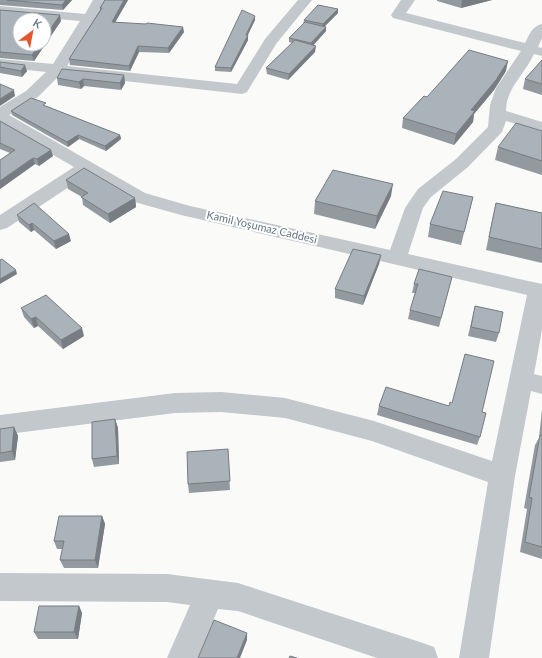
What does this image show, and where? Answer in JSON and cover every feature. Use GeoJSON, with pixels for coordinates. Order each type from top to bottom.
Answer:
{"type":"FeatureCollection","features":[{"type":"Feature","properties":{"kind":"street"},"geometry":{"type":"LineString","coordinates":[[0,114],[32,94],[58,69],[100,0]]}},
{"type":"Feature","properties":{"kind":"street"},"geometry":{"type":"LineString","coordinates":[[0,63],[242,89],[270,42],[305,0]]}},
{"type":"Feature","properties":{"kind":"street"},"geometry":{"type":"LineString","coordinates":[[408,0],[398,15],[536,51]]}},
{"type":"Feature","properties":{"kind":"street"},"geometry":{"type":"LineString","coordinates":[[0,10],[89,18]]}},
{"type":"Feature","properties":{"kind":"street"},"geometry":{"type":"LineString","coordinates":[[536,51],[538,32],[542,28]]}},
{"type":"Feature","properties":{"kind":"street"},"geometry":{"type":"LineString","coordinates":[[397,258],[414,208],[424,193],[462,163],[496,128],[498,105],[504,88],[525,58],[536,51]]}},
{"type":"Feature","properties":{"kind":"street"},"geometry":{"type":"LineString","coordinates":[[498,114],[542,128]]}},
{"type":"Feature","properties":{"kind":"street","name":"Kamil Yoşumaz Caddesi"},"geometry":{"type":"LineString","coordinates":[[0,118],[138,197],[188,211],[540,290]]}},
{"type":"Feature","properties":{"kind":"street"},"geometry":{"type":"LineString","coordinates":[[0,224],[87,167]]}},
{"type":"Feature","properties":{"kind":"street"},"geometry":{"type":"LineString","coordinates":[[474,658],[502,476],[531,382],[540,290]]}},
{"type":"Feature","properties":{"kind":"street"},"geometry":{"type":"LineString","coordinates":[[0,425],[174,403],[228,403],[285,408],[374,431],[502,476]]}},
{"type":"Feature","properties":{"kind":"street"},"geometry":{"type":"LineString","coordinates":[[0,587],[167,588],[238,597],[423,658]]}},
{"type":"Feature","properties":{"kind":"street"},"geometry":{"type":"LineString","coordinates":[[182,658],[210,594]]}},
{"type":"Feature","properties":{"kind":"building"},"geometry":{"type":"Polygon","coordinates":[[[7,0],[66,0],[62,5],[7,0]]]}},
{"type":"Feature","properties":{"kind":"building"},"geometry":{"type":"Polygon","coordinates":[[[105,0],[124,0],[112,22],[147,23],[183,27],[168,48],[138,46],[129,66],[69,59],[102,8],[100,8],[105,0]]]}},
{"type":"Feature","properties":{"kind":"building"},"geometry":{"type":"Polygon","coordinates":[[[318,5],[338,9],[323,24],[304,20],[318,5]]]}},
{"type":"Feature","properties":{"kind":"building"},"geometry":{"type":"Polygon","coordinates":[[[0,10],[24,12],[12,12],[12,52],[34,52],[32,55],[0,52],[0,10]]]}},
{"type":"Feature","properties":{"kind":"building"},"geometry":{"type":"Polygon","coordinates":[[[242,10],[255,16],[246,35],[248,35],[231,68],[215,67],[242,10]]]}},
{"type":"Feature","properties":{"kind":"building"},"geometry":{"type":"Polygon","coordinates":[[[52,14],[60,15],[52,26],[52,14]]]}},
{"type":"Feature","properties":{"kind":"building"},"geometry":{"type":"Polygon","coordinates":[[[305,22],[326,27],[311,43],[289,38],[305,22]]]}},
{"type":"Feature","properties":{"kind":"building"},"geometry":{"type":"Polygon","coordinates":[[[295,40],[316,46],[289,74],[266,68],[295,40]]]}},
{"type":"Feature","properties":{"kind":"building"},"geometry":{"type":"Polygon","coordinates":[[[469,50],[508,61],[496,80],[471,110],[475,111],[456,134],[403,118],[424,96],[427,97],[469,50]]]}},
{"type":"Feature","properties":{"kind":"building"},"geometry":{"type":"Polygon","coordinates":[[[542,60],[542,84],[525,79],[542,60]]]}},
{"type":"Feature","properties":{"kind":"building"},"geometry":{"type":"Polygon","coordinates":[[[0,62],[25,65],[21,71],[0,67],[0,62]]]}},
{"type":"Feature","properties":{"kind":"building"},"geometry":{"type":"Polygon","coordinates":[[[62,69],[124,75],[120,83],[83,79],[79,82],[57,78],[62,69]]]}},
{"type":"Feature","properties":{"kind":"building"},"geometry":{"type":"Polygon","coordinates":[[[0,84],[14,90],[0,99],[0,84]]]}},
{"type":"Feature","properties":{"kind":"building"},"geometry":{"type":"Polygon","coordinates":[[[31,98],[46,103],[43,105],[120,135],[105,146],[78,135],[67,142],[11,111],[31,98]]]}},
{"type":"Feature","properties":{"kind":"building"},"geometry":{"type":"Polygon","coordinates":[[[0,121],[51,150],[37,159],[33,158],[0,181],[0,160],[15,150],[0,143],[0,121]]]}},
{"type":"Feature","properties":{"kind":"building"},"geometry":{"type":"Polygon","coordinates":[[[516,123],[542,131],[542,161],[498,147],[516,123]]]}},
{"type":"Feature","properties":{"kind":"building"},"geometry":{"type":"Polygon","coordinates":[[[84,168],[135,198],[108,214],[81,197],[88,193],[66,180],[84,168]]]}},
{"type":"Feature","properties":{"kind":"building"},"geometry":{"type":"Polygon","coordinates":[[[333,170],[393,184],[377,216],[315,201],[333,170]]]}},
{"type":"Feature","properties":{"kind":"building"},"geometry":{"type":"Polygon","coordinates":[[[443,191],[473,197],[464,232],[430,224],[443,191]]]}},
{"type":"Feature","properties":{"kind":"building"},"geometry":{"type":"Polygon","coordinates":[[[34,203],[69,234],[54,241],[32,223],[29,225],[17,215],[34,203]]]}},
{"type":"Feature","properties":{"kind":"building"},"geometry":{"type":"Polygon","coordinates":[[[496,203],[542,213],[542,249],[489,237],[496,203]]]}},
{"type":"Feature","properties":{"kind":"building"},"geometry":{"type":"Polygon","coordinates":[[[353,249],[381,255],[364,296],[335,289],[353,249]]]}},
{"type":"Feature","properties":{"kind":"building"},"geometry":{"type":"Polygon","coordinates":[[[2,259],[16,270],[0,279],[0,260],[2,259]]]}},
{"type":"Feature","properties":{"kind":"building"},"geometry":{"type":"Polygon","coordinates":[[[419,269],[452,277],[441,318],[410,310],[418,284],[414,284],[419,269]]]}},
{"type":"Feature","properties":{"kind":"building"},"geometry":{"type":"Polygon","coordinates":[[[46,295],[82,328],[61,340],[36,317],[31,319],[21,308],[46,295]]]}},
{"type":"Feature","properties":{"kind":"building"},"geometry":{"type":"Polygon","coordinates":[[[475,306],[503,312],[499,333],[471,327],[475,306]]]}},
{"type":"Feature","properties":{"kind":"building"},"geometry":{"type":"Polygon","coordinates":[[[465,354],[494,361],[482,412],[486,413],[480,437],[379,406],[386,387],[449,406],[450,402],[452,403],[465,354]]]}},
{"type":"Feature","properties":{"kind":"building"},"geometry":{"type":"Polygon","coordinates":[[[115,419],[117,456],[92,459],[92,422],[115,419]]]}},
{"type":"Feature","properties":{"kind":"building"},"geometry":{"type":"Polygon","coordinates":[[[14,427],[12,451],[0,453],[0,429],[14,427]]]}},
{"type":"Feature","properties":{"kind":"building"},"geometry":{"type":"Polygon","coordinates":[[[540,435],[542,435],[542,547],[525,542],[532,498],[529,497],[540,435]]]}},
{"type":"Feature","properties":{"kind":"building"},"geometry":{"type":"Polygon","coordinates":[[[228,449],[230,481],[188,484],[187,452],[228,449]]]}},
{"type":"Feature","properties":{"kind":"building"},"geometry":{"type":"Polygon","coordinates":[[[59,516],[102,516],[95,560],[60,560],[64,541],[54,541],[59,516]]]}},
{"type":"Feature","properties":{"kind":"building"},"geometry":{"type":"Polygon","coordinates":[[[39,606],[79,606],[74,632],[34,632],[39,606]]]}},
{"type":"Feature","properties":{"kind":"building"},"geometry":{"type":"Polygon","coordinates":[[[214,620],[247,633],[237,658],[198,658],[214,620]]]}}]}
